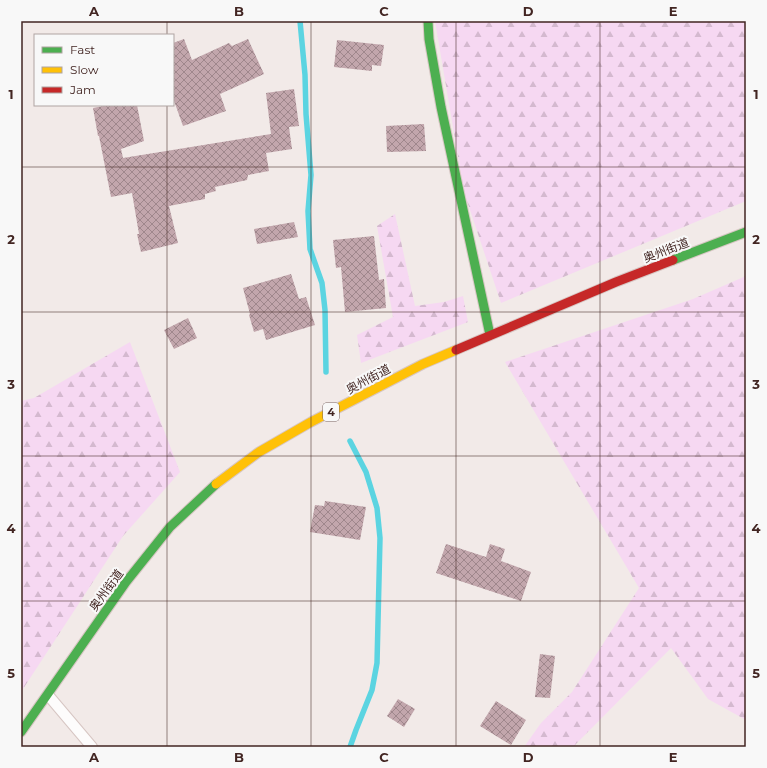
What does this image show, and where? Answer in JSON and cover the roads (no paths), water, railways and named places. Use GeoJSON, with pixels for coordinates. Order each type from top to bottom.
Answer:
{"type":"FeatureCollection","features":[{"type":"Feature","properties":{"kind":"main road"},"geometry":{"type":"LineString","coordinates":[[428,21],[429,39],[440,107],[490,335]]}},
{"type":"Feature","properties":{"kind":"main road","name":"奥州街道"},"geometry":{"type":"LineString","coordinates":[[21,732],[131,576],[170,527],[216,484],[259,452],[311,422],[422,364],[616,282],[746,232]]}},
{"type":"Feature","properties":{"kind":"lane"},"geometry":{"type":"LineString","coordinates":[[48,695],[92,747]]}},
{"type":"Feature","properties":{"kind":"waterway"},"geometry":{"type":"LineString","coordinates":[[300,21],[311,175],[308,211],[310,249],[322,283],[325,310],[326,372]]}},
{"type":"Feature","properties":{"kind":"waterway"},"geometry":{"type":"LineString","coordinates":[[350,441],[366,472],[377,508],[380,538],[377,663],[372,690],[350,747]]}}]}
